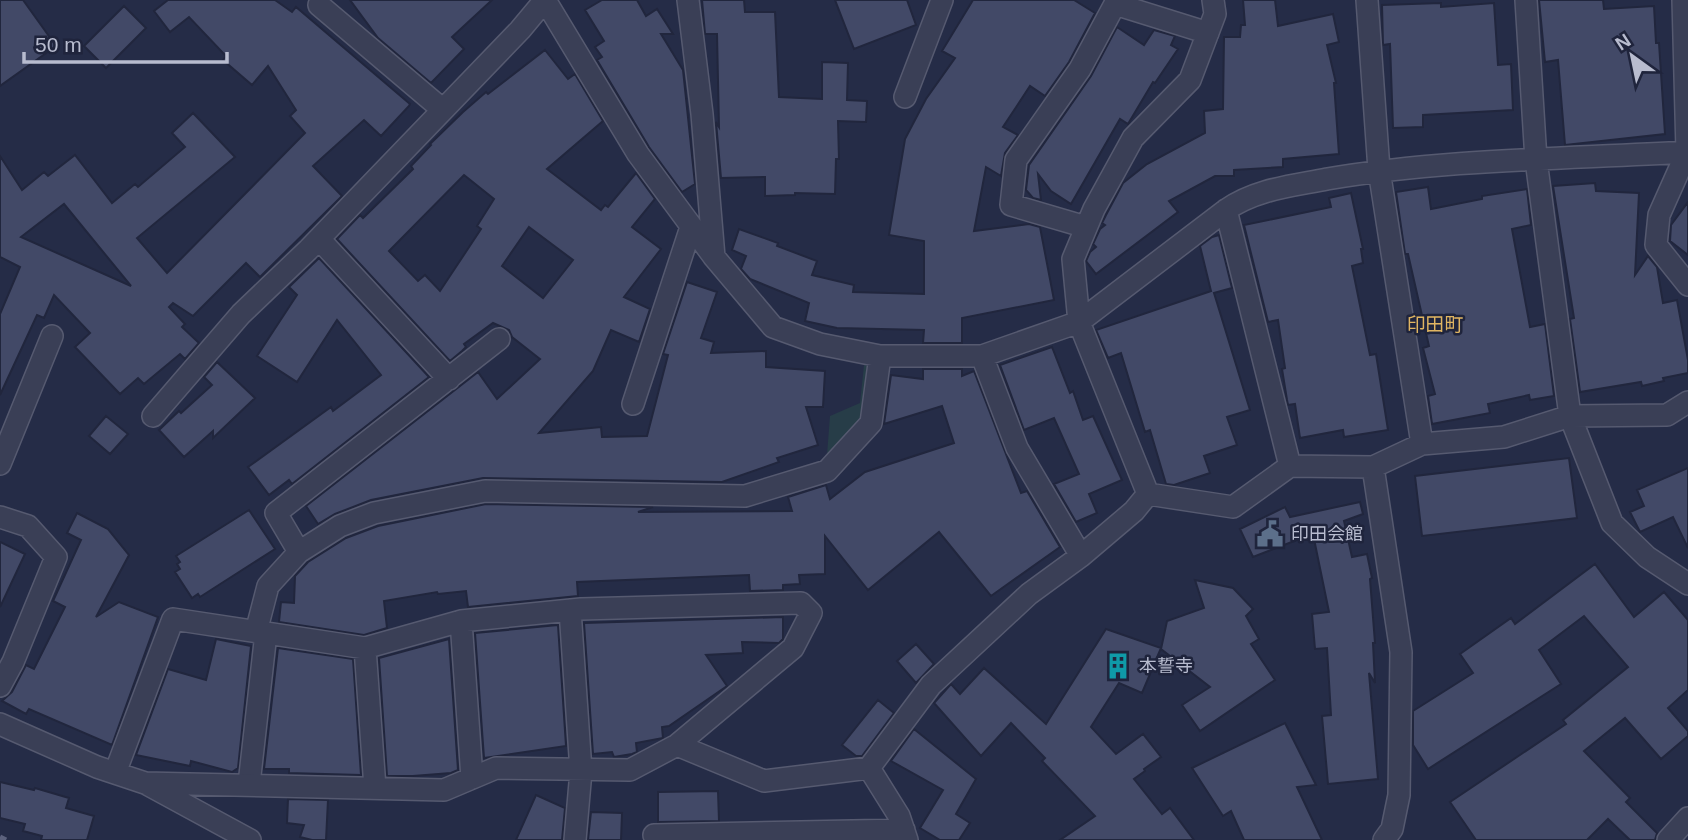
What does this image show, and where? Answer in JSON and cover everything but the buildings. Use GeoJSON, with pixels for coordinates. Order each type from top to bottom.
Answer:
{"type":"FeatureCollection","features":[{"type":"Feature","properties":{"kind":"street"},"geometry":{"type":"LineString","coordinates":[[153,416],[241,314],[319,239],[545,0],[638,154],[714,257],[773,327],[820,344],[880,356],[982,356],[1079,322],[1226,210],[1238,202],[1269,190],[1379,170],[1687,151]]}},
{"type":"Feature","properties":{"kind":"street"},"geometry":{"type":"LineString","coordinates":[[688,0],[702,114],[714,257]]}},
{"type":"Feature","properties":{"kind":"street"},"geometry":{"type":"LineString","coordinates":[[905,97],[942,0]]}},
{"type":"Feature","properties":{"kind":"street"},"geometry":{"type":"LineString","coordinates":[[1148,495],[1079,322],[1073,259],[1094,209],[1133,138],[1190,80],[1215,15],[1213,0]]}},
{"type":"Feature","properties":{"kind":"street"},"geometry":{"type":"LineString","coordinates":[[1367,0],[1379,170],[1422,444]]}},
{"type":"Feature","properties":{"kind":"street"},"geometry":{"type":"LineString","coordinates":[[1526,0],[1536,160],[1570,416],[1612,523],[1647,557],[1688,584]]}},
{"type":"Feature","properties":{"kind":"street"},"geometry":{"type":"LineString","coordinates":[[1683,0],[1687,151],[1659,215],[1656,245],[1688,285]]}},
{"type":"Feature","properties":{"kind":"street"},"geometry":{"type":"LineString","coordinates":[[1086,227],[1011,205],[1016,160],[1080,69],[1115,4],[1208,33]]}},
{"type":"Feature","properties":{"kind":"street"},"geometry":{"type":"LineString","coordinates":[[320,5],[443,110]]}},
{"type":"Feature","properties":{"kind":"street"},"geometry":{"type":"LineString","coordinates":[[1226,210],[1290,466]]}},
{"type":"Feature","properties":{"kind":"street"},"geometry":{"type":"LineString","coordinates":[[633,404],[691,227]]}},
{"type":"Feature","properties":{"kind":"street"},"geometry":{"type":"LineString","coordinates":[[319,239],[449,379]]}},
{"type":"Feature","properties":{"kind":"street"},"geometry":{"type":"LineString","coordinates":[[0,464],[52,336]]}},
{"type":"Feature","properties":{"kind":"street"},"geometry":{"type":"LineString","coordinates":[[299,552],[276,513],[499,339]]}},
{"type":"Feature","properties":{"kind":"street"},"geometry":{"type":"LineString","coordinates":[[248,784],[261,632],[268,586],[299,552],[340,526],[374,513],[485,491],[745,496],[827,471],[871,423],[880,356]]}},
{"type":"Feature","properties":{"kind":"street"},"geometry":{"type":"LineString","coordinates":[[982,356],[1017,448],[1081,556]]}},
{"type":"Feature","properties":{"kind":"street"},"geometry":{"type":"LineString","coordinates":[[1148,495],[1233,507],[1290,466],[1373,467],[1422,444],[1504,437],[1570,416],[1667,415],[1688,402]]}},
{"type":"Feature","properties":{"kind":"street"},"geometry":{"type":"LineString","coordinates":[[1373,467],[1401,652],[1399,795],[1392,829],[1384,840]]}},
{"type":"Feature","properties":{"kind":"street"},"geometry":{"type":"LineString","coordinates":[[677,745],[764,781],[869,768],[931,685],[1029,594],[1081,556],[1134,511],[1148,495]]}},
{"type":"Feature","properties":{"kind":"street"},"geometry":{"type":"LineString","coordinates":[[0,517],[28,526],[56,556],[13,663],[0,686]]}},
{"type":"Feature","properties":{"kind":"street"},"geometry":{"type":"LineString","coordinates":[[115,773],[173,619],[365,648],[461,621],[570,610],[801,603],[811,613],[793,648],[677,745],[630,770],[496,768],[444,790],[145,783]]}},
{"type":"Feature","properties":{"kind":"street"},"geometry":{"type":"LineString","coordinates":[[570,610],[581,771],[575,840]]}},
{"type":"Feature","properties":{"kind":"street"},"geometry":{"type":"LineString","coordinates":[[461,621],[472,778]]}},
{"type":"Feature","properties":{"kind":"street"},"geometry":{"type":"LineString","coordinates":[[365,648],[375,789]]}},
{"type":"Feature","properties":{"kind":"street"},"geometry":{"type":"LineString","coordinates":[[0,724],[145,783],[250,840]]}},
{"type":"Feature","properties":{"kind":"street"},"geometry":{"type":"LineString","coordinates":[[654,835],[905,835],[899,816],[869,768]]}},
{"type":"Feature","properties":{"kind":"street"},"geometry":{"type":"LineString","coordinates":[[1668,840],[1688,818]]}},
{"type":"Feature","properties":{"kind":"shaded area"},"geometry":{"type":"Polygon","coordinates":[[[864,365],[873,367],[865,423],[835,453],[827,455],[830,416],[860,403],[864,365]]]}},
{"type":"Feature","properties":{"kind":"railway"},"geometry":{"type":"LineString","coordinates":[[0,837],[6,840]]}},
{"type":"Feature","properties":{"kind":"place","name":"印田会館"},"geometry":{"type":"Point","coordinates":[1270,534]}},
{"type":"Feature","properties":{"kind":"place","name":"本誓寺"},"geometry":{"type":"Point","coordinates":[1118,666]}},
{"type":"Feature","properties":{"kind":"district","name":"印田町"},"geometry":{"type":"Point","coordinates":[1435,324]}}]}
